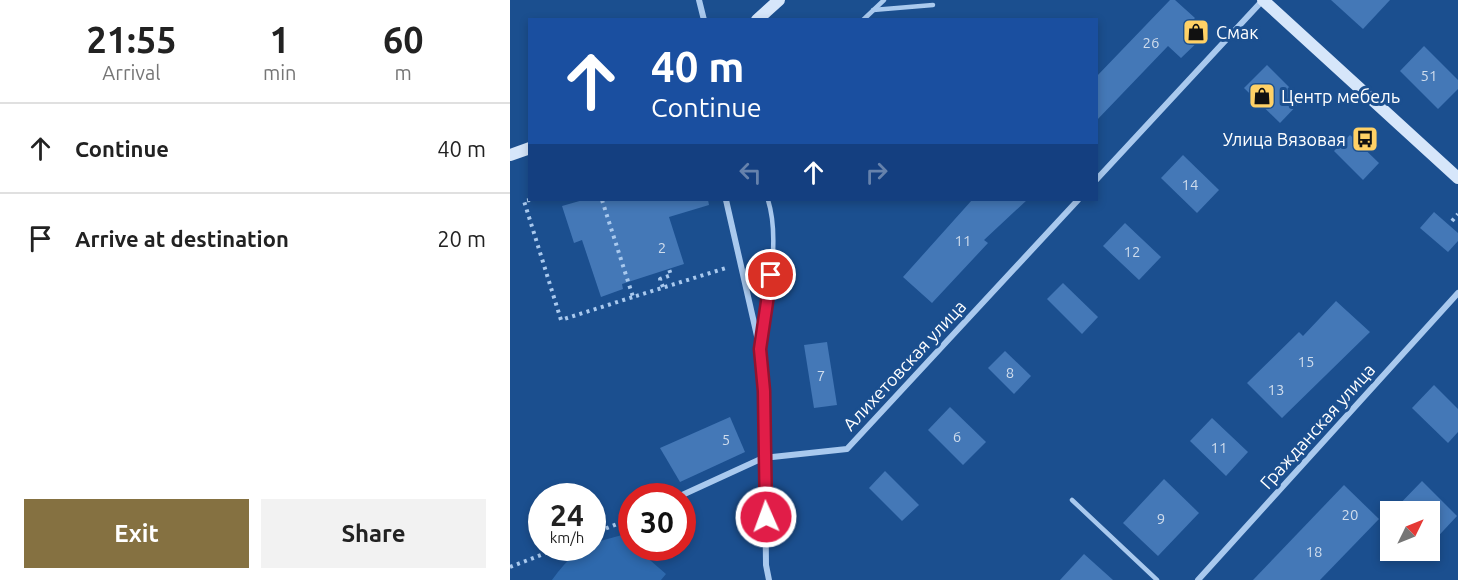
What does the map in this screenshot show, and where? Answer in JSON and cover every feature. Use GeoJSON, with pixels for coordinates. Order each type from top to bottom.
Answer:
{"type":"FeatureCollection","features":[{"type":"Feature","properties":{"kind":"main road"},"geometry":{"type":"LineString","coordinates":[[763,18],[779,0]]}},
{"type":"Feature","properties":{"kind":"main road"},"geometry":{"type":"LineString","coordinates":[[1263,0],[1458,178]]}},
{"type":"Feature","properties":{"kind":"main road"},"geometry":{"type":"LineString","coordinates":[[510,155],[528,149]]}},
{"type":"Feature","properties":{"kind":"street"},"geometry":{"type":"LineString","coordinates":[[699,0],[704,18]]}},
{"type":"Feature","properties":{"kind":"street"},"geometry":{"type":"LineString","coordinates":[[1098,178],[1263,0]]}},
{"type":"Feature","properties":{"kind":"street"},"geometry":{"type":"LineString","coordinates":[[726,201],[760,349],[764,391],[766,565],[769,580]]}},
{"type":"Feature","properties":{"kind":"street","name":"Алихетовская улица"},"geometry":{"type":"LineString","coordinates":[[696,489],[763,458],[847,449],[1077,201]]}},
{"type":"Feature","properties":{"kind":"street","name":"Гражданская улица"},"geometry":{"type":"LineString","coordinates":[[1198,580],[1458,293]]}},
{"type":"Feature","properties":{"kind":"lane"},"geometry":{"type":"LineString","coordinates":[[865,18],[884,0]]}},
{"type":"Feature","properties":{"kind":"lane"},"geometry":{"type":"LineString","coordinates":[[873,10],[933,4]]}},
{"type":"Feature","properties":{"kind":"lane"},"geometry":{"type":"LineString","coordinates":[[760,349],[771,275],[772,212],[768,201]]}},
{"type":"Feature","properties":{"kind":"lane"},"geometry":{"type":"LineString","coordinates":[[1072,500],[1157,580]]}},
{"type":"Feature","properties":{"kind":"path"},"geometry":{"type":"LineString","coordinates":[[528,200],[524,201],[561,320],[720,270]]}},
{"type":"Feature","properties":{"kind":"path"},"geometry":{"type":"LineString","coordinates":[[602,201],[633,297]]}},
{"type":"Feature","properties":{"kind":"path"},"geometry":{"type":"LineString","coordinates":[[1452,221],[1458,214]]}},
{"type":"Feature","properties":{"kind":"path"},"geometry":{"type":"LineString","coordinates":[[663,287],[660,279],[671,275],[669,269]]}},
{"type":"Feature","properties":{"kind":"path"},"geometry":{"type":"LineString","coordinates":[[510,567],[528,560]]}},
{"type":"Feature","properties":{"kind":"shaded area"},"geometry":{"type":"Polygon","coordinates":[[[618,536],[618,561],[651,561],[666,574],[661,580],[552,580],[568,561],[606,561],[606,539],[618,536]]]}},
{"type":"Feature","properties":{"kind":"building"},"geometry":{"type":"Polygon","coordinates":[[[1170,0],[1175,0],[1195,18],[1192,21],[1205,35],[1181,58],[1168,46],[1098,119],[1098,75],[1170,0]]]}},
{"type":"Feature","properties":{"kind":"building"},"geometry":{"type":"Polygon","coordinates":[[[1331,0],[1390,0],[1363,29],[1331,0]]]}},
{"type":"Feature","properties":{"kind":"building"},"geometry":{"type":"Polygon","coordinates":[[[1424,46],[1458,80],[1458,89],[1438,109],[1400,71],[1424,46]]]}},
{"type":"Feature","properties":{"kind":"building"},"geometry":{"type":"Polygon","coordinates":[[[1267,65],[1302,100],[1280,123],[1244,88],[1267,65]]]}},
{"type":"Feature","properties":{"kind":"building"},"geometry":{"type":"Polygon","coordinates":[[[1350,135],[1379,163],[1363,180],[1334,151],[1350,135]]]}},
{"type":"Feature","properties":{"kind":"building"},"geometry":{"type":"Polygon","coordinates":[[[1183,155],[1219,190],[1197,213],[1161,178],[1183,155]]]}},
{"type":"Feature","properties":{"kind":"building"},"geometry":{"type":"Polygon","coordinates":[[[580,201],[708,201],[709,205],[669,217],[684,264],[622,284],[623,289],[601,297],[582,240],[574,243],[562,206],[580,201]]]}},
{"type":"Feature","properties":{"kind":"building"},"geometry":{"type":"Polygon","coordinates":[[[971,201],[1026,201],[984,240],[988,243],[932,303],[903,277],[971,201]]]}},
{"type":"Feature","properties":{"kind":"building"},"geometry":{"type":"Polygon","coordinates":[[[1434,212],[1458,233],[1458,241],[1448,252],[1420,228],[1434,212]]]}},
{"type":"Feature","properties":{"kind":"building"},"geometry":{"type":"Polygon","coordinates":[[[1125,223],[1161,257],[1139,280],[1103,246],[1125,223]]]}},
{"type":"Feature","properties":{"kind":"building"},"geometry":{"type":"Polygon","coordinates":[[[1063,283],[1098,317],[1082,334],[1047,299],[1063,283]]]}},
{"type":"Feature","properties":{"kind":"building"},"geometry":{"type":"Polygon","coordinates":[[[1336,301],[1370,332],[1282,418],[1247,383],[1299,332],[1303,336],[1336,301]]]}},
{"type":"Feature","properties":{"kind":"building"},"geometry":{"type":"Polygon","coordinates":[[[827,342],[837,405],[814,408],[804,345],[827,342]]]}},
{"type":"Feature","properties":{"kind":"building"},"geometry":{"type":"Polygon","coordinates":[[[1005,351],[1031,376],[1014,394],[988,368],[1005,351]]]}},
{"type":"Feature","properties":{"kind":"building"},"geometry":{"type":"Polygon","coordinates":[[[1434,385],[1458,409],[1458,432],[1448,443],[1412,408],[1434,385]]]}},
{"type":"Feature","properties":{"kind":"building"},"geometry":{"type":"Polygon","coordinates":[[[950,407],[986,442],[963,465],[928,430],[950,407]]]}},
{"type":"Feature","properties":{"kind":"building"},"geometry":{"type":"Polygon","coordinates":[[[730,417],[745,452],[680,482],[660,448],[730,417]]]}},
{"type":"Feature","properties":{"kind":"building"},"geometry":{"type":"Polygon","coordinates":[[[1212,418],[1248,452],[1226,476],[1190,441],[1212,418]]]}},
{"type":"Feature","properties":{"kind":"building"},"geometry":{"type":"Polygon","coordinates":[[[885,471],[919,505],[902,521],[869,488],[885,471]]]}},
{"type":"Feature","properties":{"kind":"building"},"geometry":{"type":"Polygon","coordinates":[[[1164,479],[1199,513],[1158,556],[1123,523],[1164,479]]]}},
{"type":"Feature","properties":{"kind":"building"},"geometry":{"type":"Polygon","coordinates":[[[1422,481],[1457,516],[1440,534],[1440,501],[1403,501],[1422,481]]]}},
{"type":"Feature","properties":{"kind":"building"},"geometry":{"type":"Polygon","coordinates":[[[1344,485],[1379,519],[1320,580],[1253,580],[1344,485]]]}},
{"type":"Feature","properties":{"kind":"building"},"geometry":{"type":"Polygon","coordinates":[[[1084,554],[1113,580],[1060,580],[1084,554]]]}},
{"type":"Feature","properties":{"kind":"place","name":"Смак"},"geometry":{"type":"Point","coordinates":[1196,32]}},
{"type":"Feature","properties":{"kind":"place","name":"Центр мебель"},"geometry":{"type":"Point","coordinates":[1262,96]}},
{"type":"Feature","properties":{"kind":"place","name":"Улица Вязовая"},"geometry":{"type":"Point","coordinates":[1365,139]}},
{"type":"Feature","properties":{"kind":"route"},"geometry":{"type":"LineString","coordinates":[[766,517],[763,458],[764,391],[760,349],[771,275]]}}]}
